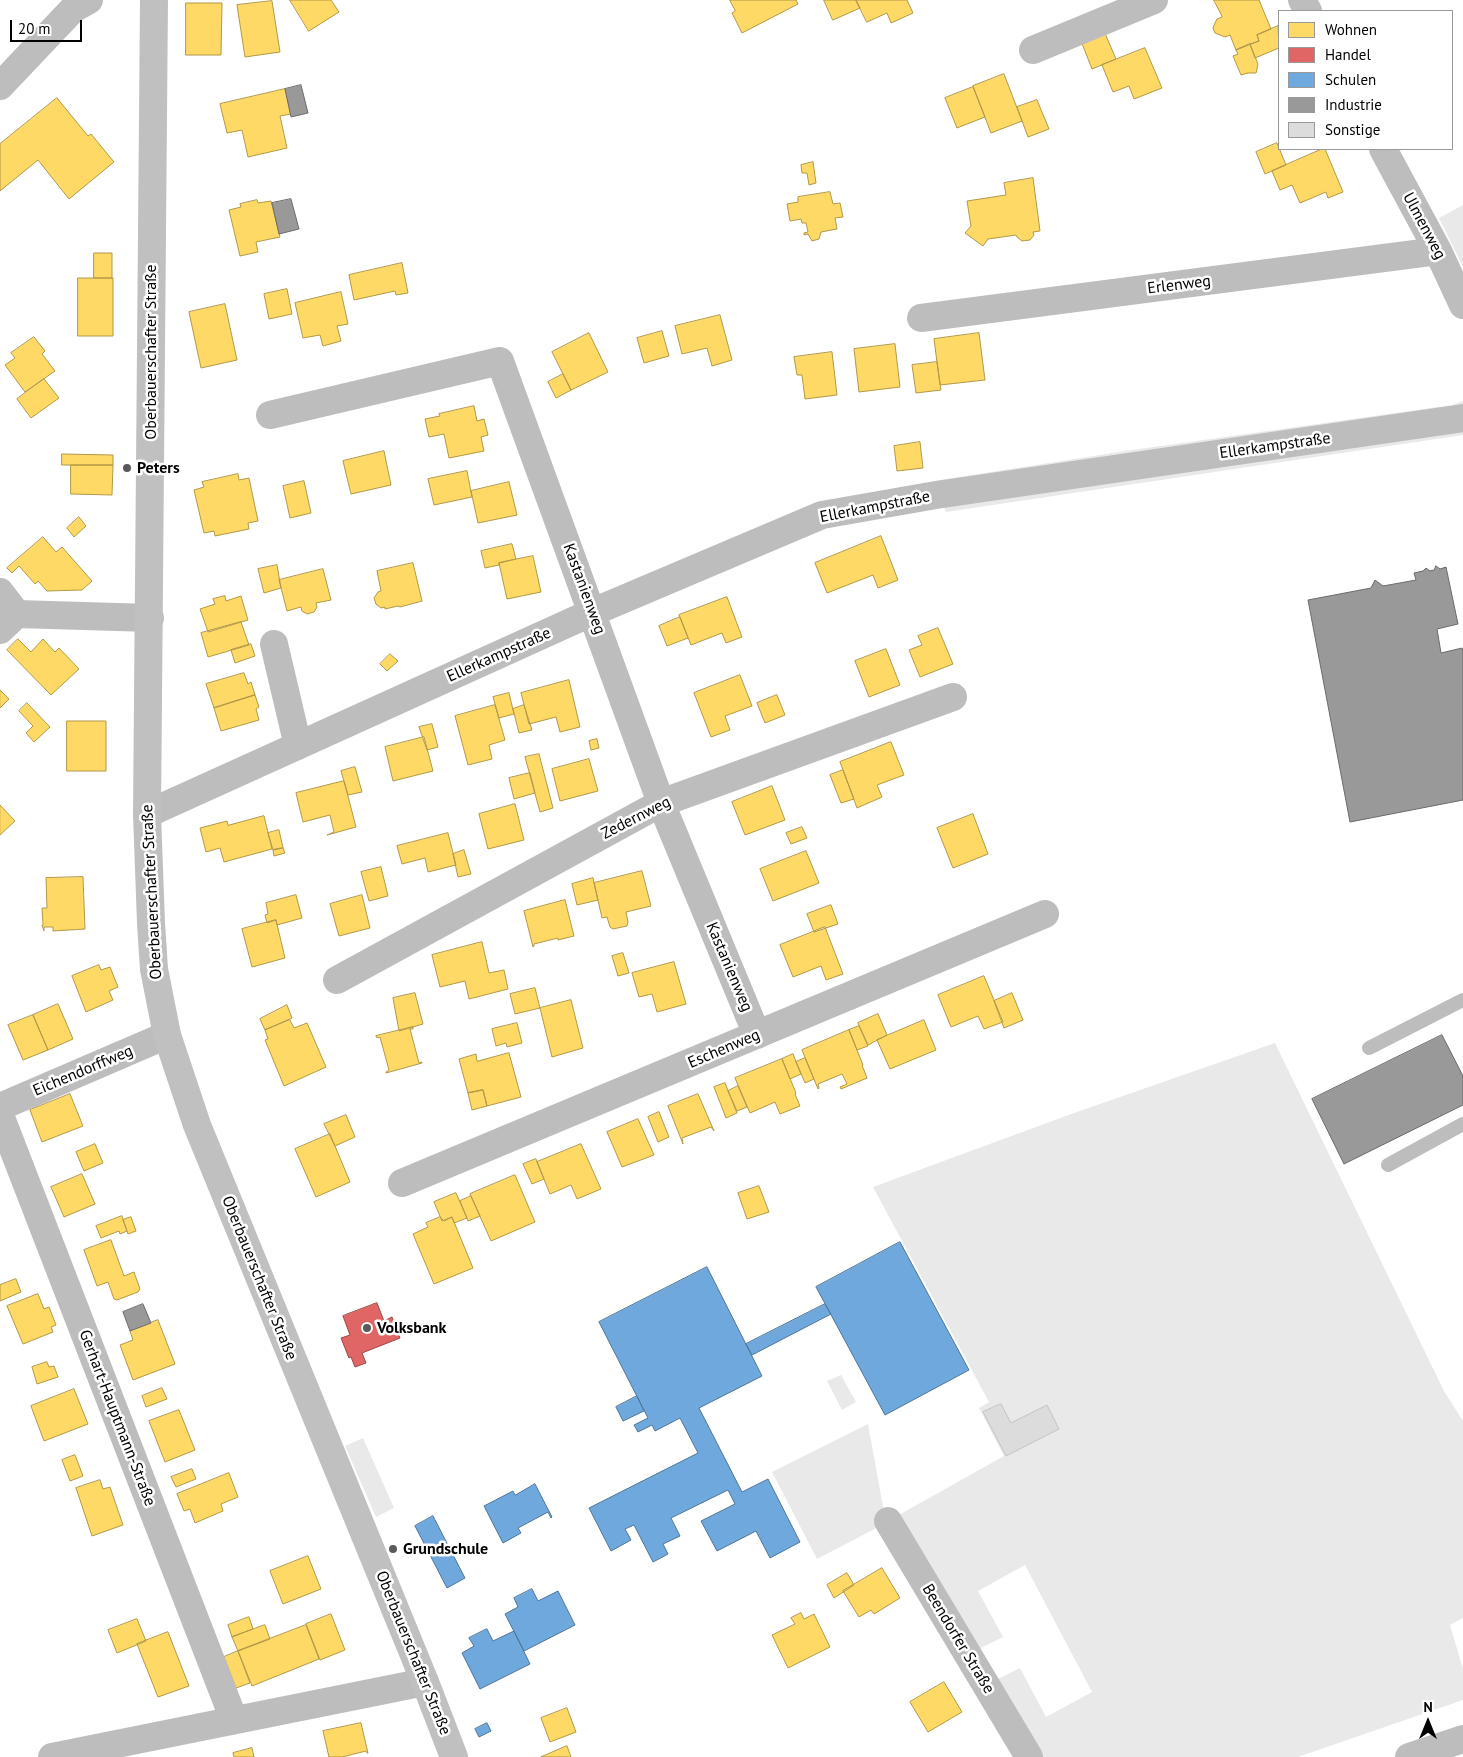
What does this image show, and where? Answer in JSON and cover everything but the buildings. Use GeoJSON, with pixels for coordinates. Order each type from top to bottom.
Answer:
{"type":"FeatureCollection","features":[{"type":"Feature","properties":{"kind":"main road","name":"Oberbauerschafter Straße"},"geometry":{"type":"LineString","coordinates":[[153,0],[150,618],[147,814],[154,970],[167,1035],[197,1124],[454,1757]]}},
{"type":"Feature","properties":{"kind":"street"},"geometry":{"type":"LineString","coordinates":[[0,86],[73,9],[89,0]]}},
{"type":"Feature","properties":{"kind":"street"},"geometry":{"type":"LineString","coordinates":[[1033,50],[1154,0]]}},
{"type":"Feature","properties":{"kind":"street","name":"Ulmenweg"},"geometry":{"type":"LineString","coordinates":[[1383,150],[1438,251],[1463,305]]}},
{"type":"Feature","properties":{"kind":"street","name":"Erlenweg"},"geometry":{"type":"LineString","coordinates":[[921,318],[1438,251]]}},
{"type":"Feature","properties":{"kind":"street","name":"Kastanienweg"},"geometry":{"type":"LineString","coordinates":[[270,415],[500,361],[593,612],[661,804],[757,1036]]}},
{"type":"Feature","properties":{"kind":"street","name":"Ellerkampstraße"},"geometry":{"type":"LineString","coordinates":[[147,814],[593,612],[822,515],[946,494],[1463,418]]}},
{"type":"Feature","properties":{"kind":"street"},"geometry":{"type":"LineString","coordinates":[[0,592],[8,622],[150,618]]}},
{"type":"Feature","properties":{"kind":"street"},"geometry":{"type":"LineString","coordinates":[[274,644],[298,746]]}},
{"type":"Feature","properties":{"kind":"street","name":"Zedernweg"},"geometry":{"type":"LineString","coordinates":[[337,980],[661,804],[953,697]]}},
{"type":"Feature","properties":{"kind":"street","name":"Eschenweg"},"geometry":{"type":"LineString","coordinates":[[402,1183],[1045,914]]}},
{"type":"Feature","properties":{"kind":"street","name":"Eichendorffweg"},"geometry":{"type":"LineString","coordinates":[[0,1107],[167,1035]]}},
{"type":"Feature","properties":{"kind":"street","name":"Gerhart-Hauptmann-Straße"},"geometry":{"type":"LineString","coordinates":[[0,1115],[234,1720]]}},
{"type":"Feature","properties":{"kind":"street","name":"Beendorfer Straße"},"geometry":{"type":"LineString","coordinates":[[888,1521],[1029,1757]]}},
{"type":"Feature","properties":{"kind":"street"},"geometry":{"type":"LineString","coordinates":[[52,1757],[425,1682]]}},
{"type":"Feature","properties":{"kind":"street"},"geometry":{"type":"LineString","coordinates":[[1409,1757],[1463,1739]]}},
{"type":"Feature","properties":{"kind":"lane"},"geometry":{"type":"LineString","coordinates":[[1369,1048],[1462,1004]]}},
{"type":"Feature","properties":{"kind":"lane"},"geometry":{"type":"LineString","coordinates":[[1388,1166],[1463,1124]]}},
{"type":"Feature","properties":{"kind":"shaded area"},"geometry":{"type":"Polygon","coordinates":[[[1463,205],[1463,267],[1439,218],[1463,205]]]}},
{"type":"Feature","properties":{"kind":"shaded area"},"geometry":{"type":"Polygon","coordinates":[[[1463,401],[1463,435],[946,512],[934,481],[1125,451],[1452,405],[1463,401]]]}},
{"type":"Feature","properties":{"kind":"shaded area"},"geometry":{"type":"Polygon","coordinates":[[[1275,1043],[1444,1391],[1463,1421],[1463,1618],[1450,1625],[1463,1669],[1463,1700],[1298,1757],[1041,1757],[994,1681],[1020,1668],[1046,1717],[1092,1692],[1025,1565],[978,1591],[1003,1637],[975,1651],[888,1521],[1004,1456],[979,1408],[989,1402],[873,1187],[1074,1113],[1275,1043]]]}},
{"type":"Feature","properties":{"kind":"shaded area"},"geometry":{"type":"Polygon","coordinates":[[[841,1375],[856,1402],[842,1410],[827,1381],[841,1375]]]}},
{"type":"Feature","properties":{"kind":"shaded area"},"geometry":{"type":"Polygon","coordinates":[[[868,1424],[886,1523],[817,1559],[772,1472],[868,1424]]]}},
{"type":"Feature","properties":{"kind":"shaded area"},"geometry":{"type":"Polygon","coordinates":[[[363,1438],[394,1508],[376,1517],[345,1446],[363,1438]]]}},
{"type":"Feature","properties":{"kind":"place","name":"Peters"},"geometry":{"type":"Point","coordinates":[127,468]}},
{"type":"Feature","properties":{"kind":"place","name":"Volksbank"},"geometry":{"type":"Point","coordinates":[367,1328]}},
{"type":"Feature","properties":{"kind":"place","name":"Grundschule"},"geometry":{"type":"Point","coordinates":[393,1549]}}]}
